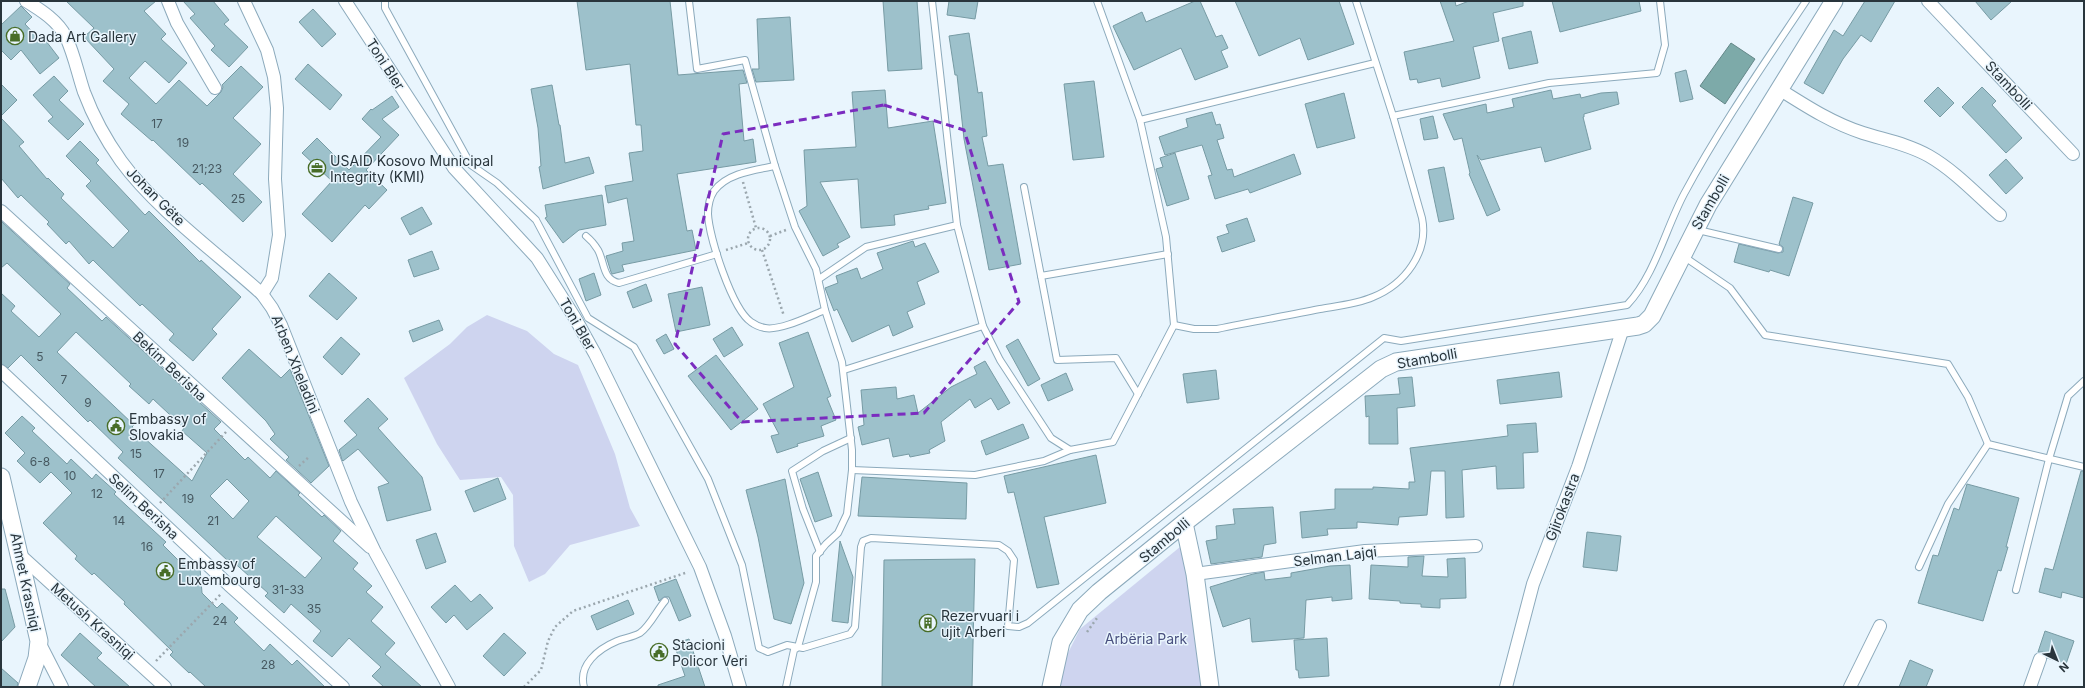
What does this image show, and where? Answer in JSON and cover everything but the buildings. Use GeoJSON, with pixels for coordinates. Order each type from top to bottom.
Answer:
{"type":"FeatureCollection","features":[{"type":"Feature","properties":{"kind":"street","name":"Johan Gëte"},"geometry":{"type":"LineString","coordinates":[[26,1],[44,13],[56,24],[66,37],[85,94],[94,115],[121,161],[158,202],[262,294]]}},
{"type":"Feature","properties":{"kind":"street"},"geometry":{"type":"LineString","coordinates":[[168,1],[177,23],[215,88]]}},
{"type":"Feature","properties":{"kind":"street"},"geometry":{"type":"LineString","coordinates":[[244,1],[267,50],[274,77],[278,108],[275,179],[279,235],[272,278],[262,294]]}},
{"type":"Feature","properties":{"kind":"street","name":"Toni Bler"},"geometry":{"type":"LineString","coordinates":[[345,1],[454,168],[511,228],[537,258],[556,286],[595,354],[701,568],[725,636],[740,687]]}},
{"type":"Feature","properties":{"kind":"street","name":"Stambolli"},"geometry":{"type":"LineString","coordinates":[[1051,687],[1061,642],[1080,610],[1099,592],[1155,548],[1184,522],[1389,365],[1638,326],[1648,322],[1658,307],[1694,229],[1834,1]]}},
{"type":"Feature","properties":{"kind":"street","name":"Stambolli"},"geometry":{"type":"LineString","coordinates":[[1928,1],[2073,154]]}},
{"type":"Feature","properties":{"kind":"street"},"geometry":{"type":"LineString","coordinates":[[1779,89],[1827,118],[1862,132],[1888,139],[1930,156],[2000,215]]}},
{"type":"Feature","properties":{"kind":"street","name":"Bekim Berisha"},"geometry":{"type":"LineString","coordinates":[[1,211],[375,552]]}},
{"type":"Feature","properties":{"kind":"street","name":"Arben Xheladini"},"geometry":{"type":"LineString","coordinates":[[262,294],[272,308],[281,325],[351,502],[375,552],[450,685]]}},
{"type":"Feature","properties":{"kind":"street","name":"Gjirokastra"},"geometry":{"type":"LineString","coordinates":[[1506,687],[1533,584],[1578,467],[1622,328]]}},
{"type":"Feature","properties":{"kind":"street","name":"Selim Berisha"},"geometry":{"type":"LineString","coordinates":[[1,371],[229,585],[343,687]]}},
{"type":"Feature","properties":{"kind":"street","name":"Ahmet Krasniqi"},"geometry":{"type":"LineString","coordinates":[[1,477],[20,555],[38,641],[37,658],[27,687]]}},
{"type":"Feature","properties":{"kind":"street"},"geometry":{"type":"LineString","coordinates":[[1184,522],[1195,574],[1210,687]]}},
{"type":"Feature","properties":{"kind":"street","name":"Selman Lajqi"},"geometry":{"type":"LineString","coordinates":[[1195,574],[1365,551],[1476,546]]}},
{"type":"Feature","properties":{"kind":"street","name":"Metush Krasniqi"},"geometry":{"type":"LineString","coordinates":[[20,555],[165,687]]}},
{"type":"Feature","properties":{"kind":"street"},"geometry":{"type":"LineString","coordinates":[[1850,687],[1880,626]]}},
{"type":"Feature","properties":{"kind":"street"},"geometry":{"type":"LineString","coordinates":[[38,641],[62,687]]}},
{"type":"Feature","properties":{"kind":"street"},"geometry":{"type":"LineString","coordinates":[[2030,687],[2040,659]]}},
{"type":"Feature","properties":{"kind":"lane"},"geometry":{"type":"LineString","coordinates":[[381,1],[385,4],[471,165],[496,183],[536,220],[588,318],[634,347],[708,479],[742,565],[759,648],[768,652],[787,645],[803,648],[845,636],[853,631],[861,547],[863,542],[867,539],[999,545],[1008,551],[1014,560],[1008,626],[1019,627],[1028,623],[1384,338],[1401,341],[1627,305],[1639,291],[1684,194],[1732,113],[1806,1]]}},
{"type":"Feature","properties":{"kind":"lane"},"geometry":{"type":"LineString","coordinates":[[689,1],[697,69],[745,60],[775,166],[796,227],[813,261],[819,278],[826,310],[844,370],[851,438],[852,470],[850,502],[843,524],[838,533],[816,556],[816,582],[798,647],[794,650],[786,687]]}},
{"type":"Feature","properties":{"kind":"lane"},"geometry":{"type":"LineString","coordinates":[[932,1],[957,225],[983,326],[1000,360],[1052,438],[1070,450]]}},
{"type":"Feature","properties":{"kind":"lane"},"geometry":{"type":"LineString","coordinates":[[852,470],[975,475],[1044,461],[1070,450],[1113,442],[1174,325],[1166,237],[1140,120],[1097,1]]}},
{"type":"Feature","properties":{"kind":"lane"},"geometry":{"type":"LineString","coordinates":[[1174,325],[1194,329],[1217,329],[1362,301],[1387,289],[1402,276],[1418,257],[1424,231],[1393,116],[1356,1]]}},
{"type":"Feature","properties":{"kind":"lane"},"geometry":{"type":"LineString","coordinates":[[1393,116],[1549,83],[1656,74],[1665,45],[1660,1]]}},
{"type":"Feature","properties":{"kind":"lane"},"geometry":{"type":"LineString","coordinates":[[1140,120],[1376,63]]}},
{"type":"Feature","properties":{"kind":"lane"},"geometry":{"type":"LineString","coordinates":[[775,166],[741,174],[722,184],[710,197],[708,214],[717,254],[733,298],[750,322],[766,328],[787,324],[826,310]]}},
{"type":"Feature","properties":{"kind":"lane"},"geometry":{"type":"LineString","coordinates":[[1024,187],[1057,360],[1116,358],[1138,394]]}},
{"type":"Feature","properties":{"kind":"lane"},"geometry":{"type":"LineString","coordinates":[[819,278],[866,247],[957,225]]}},
{"type":"Feature","properties":{"kind":"lane"},"geometry":{"type":"LineString","coordinates":[[1694,229],[1779,249]]}},
{"type":"Feature","properties":{"kind":"lane"},"geometry":{"type":"LineString","coordinates":[[586,236],[598,250],[608,276],[613,282],[619,283],[717,254]]}},
{"type":"Feature","properties":{"kind":"lane"},"geometry":{"type":"LineString","coordinates":[[1041,276],[1168,254]]}},
{"type":"Feature","properties":{"kind":"lane"},"geometry":{"type":"LineString","coordinates":[[1682,255],[1730,288],[1765,335],[1948,364],[1968,397],[1988,444]]}},
{"type":"Feature","properties":{"kind":"lane"},"geometry":{"type":"LineString","coordinates":[[844,370],[983,326]]}},
{"type":"Feature","properties":{"kind":"lane"},"geometry":{"type":"LineString","coordinates":[[2016,590],[2049,459],[2068,396],[2084,381]]}},
{"type":"Feature","properties":{"kind":"lane"},"geometry":{"type":"LineString","coordinates":[[820,552],[803,509],[792,471],[823,451],[851,438]]}},
{"type":"Feature","properties":{"kind":"lane"},"geometry":{"type":"LineString","coordinates":[[1988,444],[2084,467]]}},
{"type":"Feature","properties":{"kind":"lane"},"geometry":{"type":"LineString","coordinates":[[1920,567],[1948,504],[1988,444]]}},
{"type":"Feature","properties":{"kind":"lane"},"geometry":{"type":"LineString","coordinates":[[584,687],[582,680],[583,669],[591,658],[600,650],[642,632],[665,601]]}},
{"type":"Feature","properties":{"kind":"path"},"geometry":{"type":"LineString","coordinates":[[741,174],[756,228]]}},
{"type":"Feature","properties":{"kind":"path"},"geometry":{"type":"LineString","coordinates":[[770,236],[796,227]]}},
{"type":"Feature","properties":{"kind":"path"},"geometry":{"type":"LineString","coordinates":[[756,228],[765,230],[770,236],[769,243],[762,250],[754,250],[748,243],[748,235],[756,228]]}},
{"type":"Feature","properties":{"kind":"path"},"geometry":{"type":"LineString","coordinates":[[717,254],[748,243]]}},
{"type":"Feature","properties":{"kind":"path"},"geometry":{"type":"LineString","coordinates":[[762,250],[787,324]]}},
{"type":"Feature","properties":{"kind":"path"},"geometry":{"type":"LineString","coordinates":[[151,512],[233,424]]}},
{"type":"Feature","properties":{"kind":"path"},"geometry":{"type":"LineString","coordinates":[[524,687],[541,670],[548,641],[555,627],[574,611],[701,568]]}},
{"type":"Feature","properties":{"kind":"path"},"geometry":{"type":"LineString","coordinates":[[147,670],[229,585]]}},
{"type":"Feature","properties":{"kind":"path"},"geometry":{"type":"LineString","coordinates":[[1086,633],[1099,614]]}},
{"type":"Feature","properties":{"kind":"highlighted area"},"geometry":{"type":"Polygon","coordinates":[[[884,105],[964,130],[1019,302],[924,413],[742,422],[675,344],[723,134],[884,105]]]}},
{"type":"Feature","properties":{"kind":"green space"},"geometry":{"type":"Polygon","coordinates":[[[487,315],[527,331],[554,354],[578,365],[615,454],[630,508],[640,526],[570,545],[545,574],[529,582],[514,546],[513,495],[501,477],[460,480],[437,444],[404,378],[450,344],[467,327],[487,315]]]}},
{"type":"Feature","properties":{"kind":"green space","name":"Arbëria Park"},"geometry":{"type":"Polygon","coordinates":[[[1180,547],[1185,560],[1202,687],[1061,687],[1062,665],[1080,629],[1180,547]]]}},
{"type":"Feature","properties":{"kind":"shaded area"},"geometry":{"type":"Polygon","coordinates":[[[1731,43],[1755,59],[1725,104],[1700,86],[1731,43]]]}},
{"type":"Feature","properties":{"kind":"place","name":"Dada Art Gallery"},"geometry":{"type":"Point","coordinates":[15,36]}},
{"type":"Feature","properties":{"kind":"place","name":"USAID Kosovo Municipal Integrity (KMI)"},"geometry":{"type":"Point","coordinates":[317,168]}},
{"type":"Feature","properties":{"kind":"place","name":"Embassy of Slovakia"},"geometry":{"type":"Point","coordinates":[116,426]}},
{"type":"Feature","properties":{"kind":"place","name":"Embassy of Luxembourg"},"geometry":{"type":"Point","coordinates":[165,571]}},
{"type":"Feature","properties":{"kind":"place","name":"Rezervuari i ujit Arberi"},"geometry":{"type":"Point","coordinates":[928,623]}},
{"type":"Feature","properties":{"kind":"place","name":"Stacioni Policor Veri"},"geometry":{"type":"Point","coordinates":[659,652]}}]}
